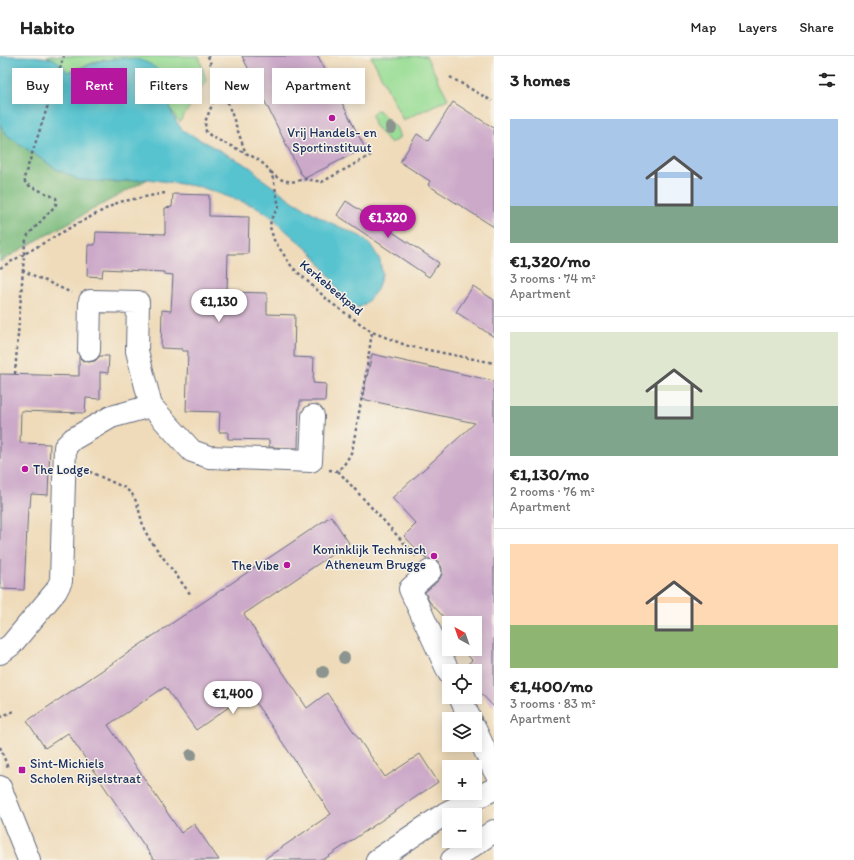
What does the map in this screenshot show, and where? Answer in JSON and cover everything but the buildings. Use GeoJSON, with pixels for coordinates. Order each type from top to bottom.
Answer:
{"type":"FeatureCollection","features":[{"type":"Feature","properties":{"kind":"street"},"geometry":{"type":"LineString","coordinates":[[89,350],[90,301],[138,302],[137,351],[151,406],[192,451],[208,457],[311,461],[313,416]]}},
{"type":"Feature","properties":{"kind":"street"},"geometry":{"type":"LineString","coordinates":[[0,653],[11,645],[32,621],[56,591],[60,581],[65,447],[73,439],[111,417],[151,406]]}},
{"type":"Feature","properties":{"kind":"street"},"geometry":{"type":"LineString","coordinates":[[430,571],[410,588],[445,664]]}},
{"type":"Feature","properties":{"kind":"street"},"geometry":{"type":"LineString","coordinates":[[482,744],[494,770]]}},
{"type":"Feature","properties":{"kind":"street"},"geometry":{"type":"LineString","coordinates":[[0,787],[29,860]]}},
{"type":"Feature","properties":{"kind":"street"},"geometry":{"type":"LineString","coordinates":[[377,860],[446,813],[494,789]]}},
{"type":"Feature","properties":{"kind":"street"},"geometry":{"type":"LineString","coordinates":[[452,860],[494,831]]}},
{"type":"Feature","properties":{"kind":"path"},"geometry":{"type":"LineString","coordinates":[[15,374],[25,243],[28,235],[57,202],[56,198],[28,185],[24,178],[64,56]]}},
{"type":"Feature","properties":{"kind":"path"},"geometry":{"type":"LineString","coordinates":[[208,56],[212,68]]}},
{"type":"Feature","properties":{"kind":"path"},"geometry":{"type":"LineString","coordinates":[[450,77],[492,101]]}},
{"type":"Feature","properties":{"kind":"path","name":"Kerkebeekpad"},"geometry":{"type":"LineString","coordinates":[[212,104],[205,122],[206,132],[213,138],[264,164],[270,172],[274,182],[279,206],[271,219],[270,227],[274,240],[292,267],[330,302],[372,332],[408,346],[494,362]]}},
{"type":"Feature","properties":{"kind":"path"},"geometry":{"type":"LineString","coordinates":[[229,104],[247,154]]}},
{"type":"Feature","properties":{"kind":"path"},"geometry":{"type":"LineString","coordinates":[[270,172],[279,179],[291,182],[306,179],[322,182],[371,155]]}},
{"type":"Feature","properties":{"kind":"path"},"geometry":{"type":"LineString","coordinates":[[0,268],[73,226],[119,202],[165,194]]}},
{"type":"Feature","properties":{"kind":"path"},"geometry":{"type":"LineString","coordinates":[[22,270],[90,301]]}},
{"type":"Feature","properties":{"kind":"path"},"geometry":{"type":"LineString","coordinates":[[338,471],[346,462],[352,451],[372,332]]}},
{"type":"Feature","properties":{"kind":"path"},"geometry":{"type":"LineString","coordinates":[[311,461],[328,470],[338,471],[430,571]]}},
{"type":"Feature","properties":{"kind":"path"},"geometry":{"type":"LineString","coordinates":[[65,462],[89,471],[125,488],[132,494],[137,503],[147,535],[191,595]]}},
{"type":"Feature","properties":{"kind":"path"},"geometry":{"type":"LineString","coordinates":[[0,717],[14,711]]}},
{"type":"Feature","properties":{"kind":"green space"},"geometry":{"type":"Polygon","coordinates":[[[47,56],[199,56],[206,80],[202,86],[202,68],[152,68],[129,61],[114,59],[98,61],[79,68],[71,68],[71,71],[68,72],[53,59],[47,56]]]}},
{"type":"Feature","properties":{"kind":"green space"},"geometry":{"type":"Polygon","coordinates":[[[371,56],[426,56],[448,99],[403,120],[371,56]]]}},
{"type":"Feature","properties":{"kind":"green space"},"geometry":{"type":"Polygon","coordinates":[[[169,104],[191,104],[180,122],[169,104]]]}},
{"type":"Feature","properties":{"kind":"green space"},"geometry":{"type":"Polygon","coordinates":[[[376,110],[380,111],[390,123],[396,127],[399,134],[399,139],[390,143],[374,125],[372,115],[376,110]]]}},
{"type":"Feature","properties":{"kind":"green space"},"geometry":{"type":"Polygon","coordinates":[[[0,125],[8,136],[56,169],[79,180],[114,182],[148,179],[0,262],[0,125]]]}},
{"type":"Feature","properties":{"kind":"water"},"geometry":{"type":"Polygon","coordinates":[[[0,56],[54,59],[68,72],[71,71],[71,104],[127,104],[127,68],[82,68],[99,61],[122,58],[140,60],[150,64],[155,68],[135,68],[135,104],[170,104],[173,116],[182,130],[250,167],[265,181],[294,202],[329,222],[362,237],[372,247],[380,260],[382,274],[377,290],[364,305],[358,308],[350,304],[340,295],[333,281],[313,254],[277,223],[276,220],[257,207],[201,187],[148,179],[114,182],[79,180],[56,169],[8,136],[0,125],[0,56]]]}},
{"type":"Feature","properties":{"kind":"place","name":"Vrij Handels- en Sportinstituut"},"geometry":{"type":"Point","coordinates":[332,118]}},
{"type":"Feature","properties":{"kind":"place","name":"The Lodge"},"geometry":{"type":"Point","coordinates":[25,469]}},
{"type":"Feature","properties":{"kind":"place","name":"Koninklijk Technisch Atheneum Brugge"},"geometry":{"type":"Point","coordinates":[434,556]}},
{"type":"Feature","properties":{"kind":"place","name":"The Vibe"},"geometry":{"type":"Point","coordinates":[287,565]}},
{"type":"Feature","properties":{"kind":"place","name":"Sint-Michiels Scholen Rijselstraat"},"geometry":{"type":"Point","coordinates":[22,770]}}]}
